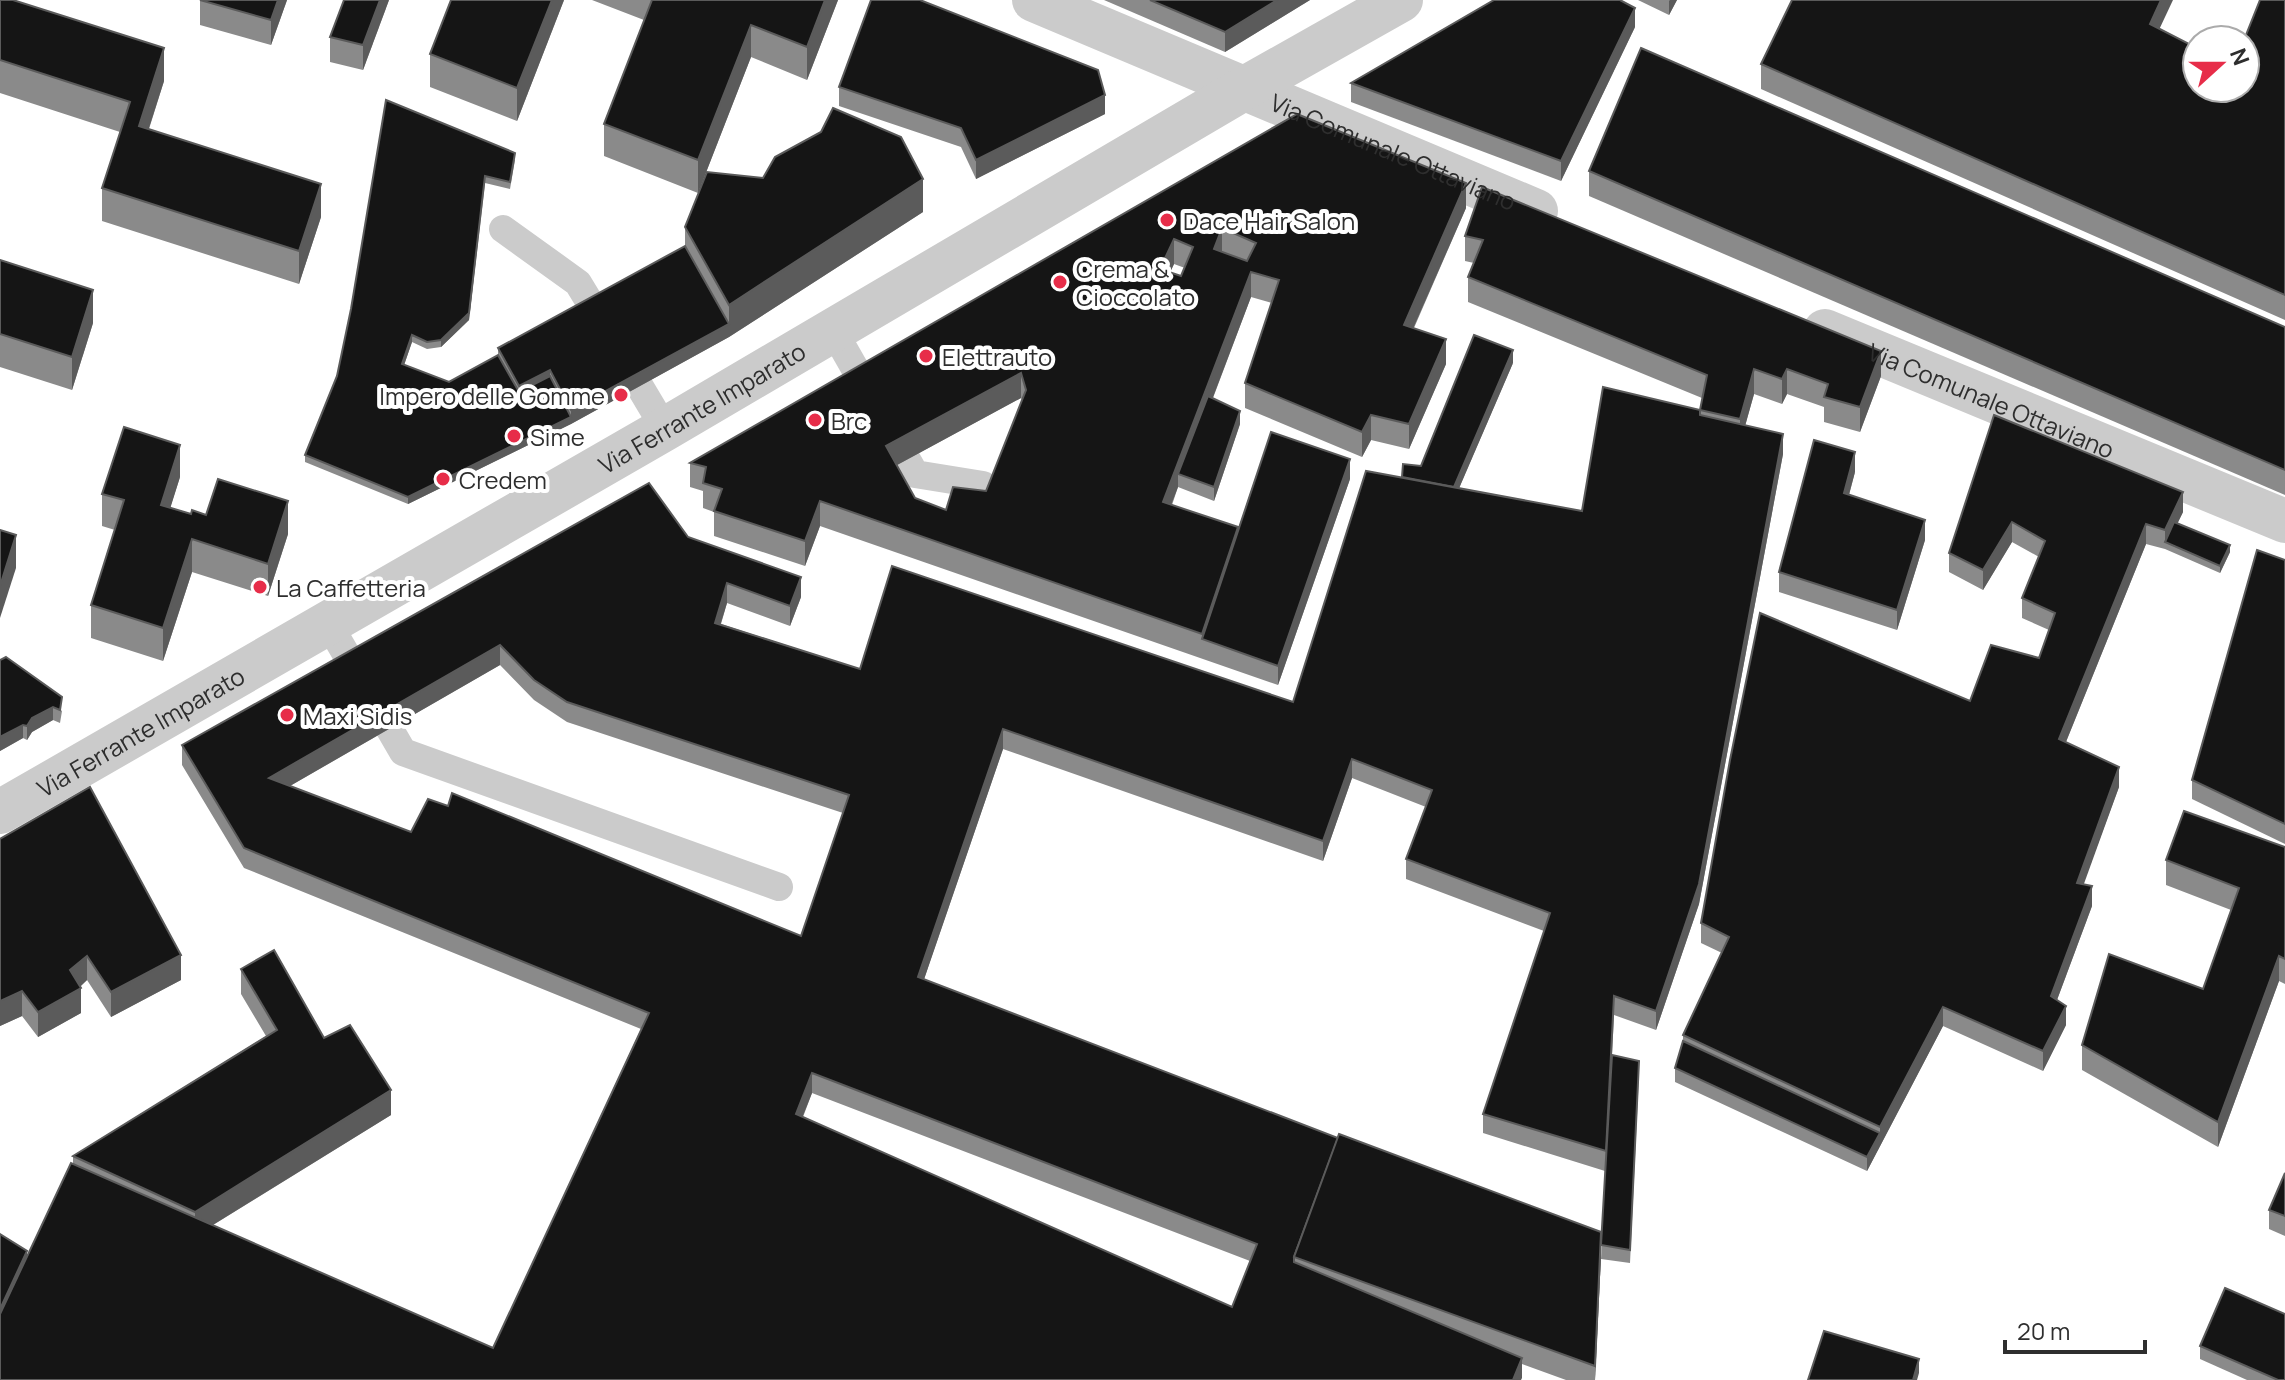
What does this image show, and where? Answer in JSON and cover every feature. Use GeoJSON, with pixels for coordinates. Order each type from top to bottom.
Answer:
{"type":"FeatureCollection","features":[{"type":"Feature","properties":{"kind":"street","name":"Via Comunale Ottaviano"},"geometry":{"type":"LineString","coordinates":[[1034,0],[1570,225]]}},
{"type":"Feature","properties":{"kind":"street","name":"Via Ferrante Imparato"},"geometry":{"type":"LineString","coordinates":[[0,812],[1401,0]]}},
{"type":"Feature","properties":{"kind":"street","name":"Via Comunale Ottaviano"},"geometry":{"type":"LineString","coordinates":[[1789,315],[2285,521]]}},
{"type":"Feature","properties":{"kind":"lane"},"geometry":{"type":"LineString","coordinates":[[503,229],[578,283],[595,311]]}},
{"type":"Feature","properties":{"kind":"lane"},"geometry":{"type":"LineString","coordinates":[[833,330],[915,474],[983,485]]}},
{"type":"Feature","properties":{"kind":"lane"},"geometry":{"type":"LineString","coordinates":[[640,387],[665,429]]}},
{"type":"Feature","properties":{"kind":"lane"},"geometry":{"type":"LineString","coordinates":[[328,623],[403,752],[779,887]]}},
{"type":"Feature","properties":{"kind":"building"},"geometry":{"type":"Polygon","coordinates":[[[0,0],[13,0],[164,48],[139,126],[321,184],[299,251],[102,188],[130,102],[0,60],[0,0]]]}},
{"type":"Feature","properties":{"kind":"building"},"geometry":{"type":"Polygon","coordinates":[[[200,0],[278,0],[271,20],[200,0]]]}},
{"type":"Feature","properties":{"kind":"building"},"geometry":{"type":"Polygon","coordinates":[[[344,0],[380,0],[363,45],[330,37],[344,0]]]}},
{"type":"Feature","properties":{"kind":"building"},"geometry":{"type":"Polygon","coordinates":[[[451,0],[552,0],[517,88],[430,54],[451,0]]]}},
{"type":"Feature","properties":{"kind":"building"},"geometry":{"type":"Polygon","coordinates":[[[652,0],[825,0],[807,47],[751,25],[698,160],[604,124],[652,0]]]}},
{"type":"Feature","properties":{"kind":"building"},"geometry":{"type":"Polygon","coordinates":[[[871,0],[920,0],[1098,70],[1105,95],[976,160],[961,128],[839,87],[871,0]]]}},
{"type":"Feature","properties":{"kind":"building"},"geometry":{"type":"Polygon","coordinates":[[[1150,0],[1277,0],[1225,32],[1150,0]]]}},
{"type":"Feature","properties":{"kind":"building"},"geometry":{"type":"Polygon","coordinates":[[[1494,0],[1620,0],[1635,8],[1561,161],[1351,83],[1494,0]]]}},
{"type":"Feature","properties":{"kind":"building"},"geometry":{"type":"Polygon","coordinates":[[[1792,0],[2161,0],[2150,24],[2181,40],[2181,104],[2261,104],[2261,24],[2250,24],[2260,0],[2285,0],[2285,295],[1761,64],[1792,0]]]}},
{"type":"Feature","properties":{"kind":"building"},"geometry":{"type":"Polygon","coordinates":[[[1641,48],[2285,327],[2285,470],[1589,171],[1641,48]]]}},
{"type":"Feature","properties":{"kind":"building"},"geometry":{"type":"Polygon","coordinates":[[[386,100],[515,153],[510,182],[485,176],[469,313],[441,340],[427,342],[412,335],[402,364],[449,382],[498,355],[519,392],[550,376],[571,417],[408,497],[305,455],[337,376],[386,100]]]}},
{"type":"Feature","properties":{"kind":"building"},"geometry":{"type":"Polygon","coordinates":[[[833,108],[901,137],[923,179],[729,305],[685,227],[707,172],[763,178],[775,157],[821,132],[833,108]]]}},
{"type":"Feature","properties":{"kind":"building"},"geometry":{"type":"Polygon","coordinates":[[[1297,114],[1466,183],[1404,325],[1446,339],[1409,424],[1371,415],[1362,432],[1245,383],[1279,280],[1251,272],[1163,502],[1238,527],[1202,634],[820,501],[805,541],[714,511],[722,489],[703,483],[706,467],[690,463],[1297,114]],[[1222,228],[1214,249],[1247,261],[1256,243],[1222,228]],[[1174,239],[1160,269],[1181,276],[1193,247],[1174,239]],[[1021,373],[886,446],[915,498],[946,510],[953,487],[986,491],[1026,390],[1021,373]]]}},
{"type":"Feature","properties":{"kind":"building"},"geometry":{"type":"Polygon","coordinates":[[[1482,187],[1881,351],[1860,407],[1824,397],[1828,384],[1787,369],[1782,379],[1754,369],[1740,419],[1700,410],[1707,375],[1468,277],[1483,240],[1465,236],[1482,187]]]}},
{"type":"Feature","properties":{"kind":"building"},"geometry":{"type":"Polygon","coordinates":[[[685,246],[729,324],[571,410],[550,370],[519,386],[498,348],[685,246]]]}},
{"type":"Feature","properties":{"kind":"building"},"geometry":{"type":"Polygon","coordinates":[[[0,260],[93,290],[72,357],[0,334],[0,260]]]}},
{"type":"Feature","properties":{"kind":"building"},"geometry":{"type":"Polygon","coordinates":[[[1474,335],[1513,350],[1454,487],[1402,477],[1403,464],[1421,466],[1474,335]]]}},
{"type":"Feature","properties":{"kind":"building"},"geometry":{"type":"Polygon","coordinates":[[[1603,387],[1700,410],[1700,415],[1783,434],[1699,884],[1656,1011],[1614,996],[1606,1151],[1483,1114],[1550,913],[1406,859],[1432,790],[1352,759],[1323,841],[1003,729],[918,977],[1338,1138],[1294,1262],[1522,1358],[1513,1380],[0,1380],[0,1314],[71,1163],[493,1348],[649,1013],[244,848],[182,745],[649,483],[688,537],[801,577],[790,606],[727,583],[715,623],[860,669],[892,566],[1293,702],[1366,471],[1582,511],[1603,387]],[[500,645],[269,778],[411,832],[428,799],[448,806],[452,793],[801,936],[849,795],[567,702],[534,680],[500,645]],[[812,1073],[796,1114],[1232,1307],[1257,1244],[812,1073]]]}},
{"type":"Feature","properties":{"kind":"building"},"geometry":{"type":"Polygon","coordinates":[[[1208,396],[1240,411],[1214,487],[1178,474],[1208,396]]]}},
{"type":"Feature","properties":{"kind":"building"},"geometry":{"type":"Polygon","coordinates":[[[1994,415],[2183,492],[2165,530],[2146,524],[2059,739],[2119,767],[2077,883],[2092,886],[2051,996],[2066,1006],[2043,1051],[1943,1007],[1880,1127],[1683,1035],[1729,937],[1701,923],[1760,613],[1970,701],[1991,645],[2039,658],[2055,613],[2022,598],[2045,541],[2012,522],[1983,570],[1949,553],[1994,415]]]}},
{"type":"Feature","properties":{"kind":"building"},"geometry":{"type":"Polygon","coordinates":[[[124,427],[180,445],[161,505],[206,515],[218,479],[288,501],[268,564],[192,539],[163,628],[91,605],[124,500],[102,494],[124,427]]]}},
{"type":"Feature","properties":{"kind":"building"},"geometry":{"type":"Polygon","coordinates":[[[1271,432],[1350,459],[1278,666],[1202,639],[1271,432]]]}},
{"type":"Feature","properties":{"kind":"building"},"geometry":{"type":"Polygon","coordinates":[[[1814,440],[1855,452],[1844,493],[1925,520],[1897,610],[1779,572],[1814,440]]]}},
{"type":"Feature","properties":{"kind":"building"},"geometry":{"type":"Polygon","coordinates":[[[2174,522],[2230,545],[2220,566],[2165,542],[2174,522]]]}},
{"type":"Feature","properties":{"kind":"building"},"geometry":{"type":"Polygon","coordinates":[[[0,530],[16,535],[0,586],[0,530]]]}},
{"type":"Feature","properties":{"kind":"building"},"geometry":{"type":"Polygon","coordinates":[[[2257,550],[2285,560],[2285,824],[2192,780],[2257,550]]]}},
{"type":"Feature","properties":{"kind":"building"},"geometry":{"type":"Polygon","coordinates":[[[6,657],[62,697],[60,710],[53,707],[32,718],[27,726],[23,725],[0,737],[0,660],[6,657]]]}},
{"type":"Feature","properties":{"kind":"building"},"geometry":{"type":"Polygon","coordinates":[[[90,787],[181,955],[111,992],[87,956],[70,970],[81,988],[38,1012],[22,991],[0,1001],[0,839],[90,787]]]}},
{"type":"Feature","properties":{"kind":"building"},"geometry":{"type":"Polygon","coordinates":[[[2184,811],[2285,847],[2285,959],[2279,956],[2218,1122],[2082,1045],[2109,954],[2203,989],[2239,888],[2166,860],[2184,811]]]}},
{"type":"Feature","properties":{"kind":"building"},"geometry":{"type":"Polygon","coordinates":[[[274,950],[324,1038],[350,1025],[391,1090],[195,1212],[73,1156],[277,1030],[241,969],[274,950]]]}},
{"type":"Feature","properties":{"kind":"building"},"geometry":{"type":"Polygon","coordinates":[[[1683,1041],[1880,1133],[1867,1157],[1675,1068],[1683,1041]]]}},
{"type":"Feature","properties":{"kind":"building"},"geometry":{"type":"Polygon","coordinates":[[[1612,1055],[1639,1061],[1630,1250],[1601,1245],[1612,1055]]]}},
{"type":"Feature","properties":{"kind":"building"},"geometry":{"type":"Polygon","coordinates":[[[1339,1134],[1601,1232],[1595,1366],[1294,1257],[1339,1134]]]}},
{"type":"Feature","properties":{"kind":"building"},"geometry":{"type":"Polygon","coordinates":[[[2285,1173],[2285,1216],[2269,1210],[2285,1173]]]}},
{"type":"Feature","properties":{"kind":"building"},"geometry":{"type":"Polygon","coordinates":[[[0,1234],[27,1251],[0,1309],[0,1234]]]}},
{"type":"Feature","properties":{"kind":"building"},"geometry":{"type":"Polygon","coordinates":[[[2225,1288],[2285,1314],[2285,1380],[2278,1380],[2200,1346],[2225,1288]]]}},
{"type":"Feature","properties":{"kind":"building"},"geometry":{"type":"Polygon","coordinates":[[[1824,1331],[1919,1359],[1913,1380],[1808,1380],[1824,1331]]]}},
{"type":"Feature","properties":{"kind":"place","name":"Dace Hair Salon"},"geometry":{"type":"Point","coordinates":[1167,220]}},
{"type":"Feature","properties":{"kind":"place","name":"Crema & Cioccolato"},"geometry":{"type":"Point","coordinates":[1060,282]}},
{"type":"Feature","properties":{"kind":"place","name":"Elettrauto"},"geometry":{"type":"Point","coordinates":[926,356]}},
{"type":"Feature","properties":{"kind":"place","name":"Impero delle Gomme"},"geometry":{"type":"Point","coordinates":[621,395]}},
{"type":"Feature","properties":{"kind":"place","name":"Brc"},"geometry":{"type":"Point","coordinates":[815,420]}},
{"type":"Feature","properties":{"kind":"place","name":"Sime"},"geometry":{"type":"Point","coordinates":[514,436]}},
{"type":"Feature","properties":{"kind":"place","name":"Credem"},"geometry":{"type":"Point","coordinates":[443,479]}},
{"type":"Feature","properties":{"kind":"place","name":"La Caffetteria"},"geometry":{"type":"Point","coordinates":[260,587]}},
{"type":"Feature","properties":{"kind":"place","name":"Maxi Sidis"},"geometry":{"type":"Point","coordinates":[287,715]}}]}
